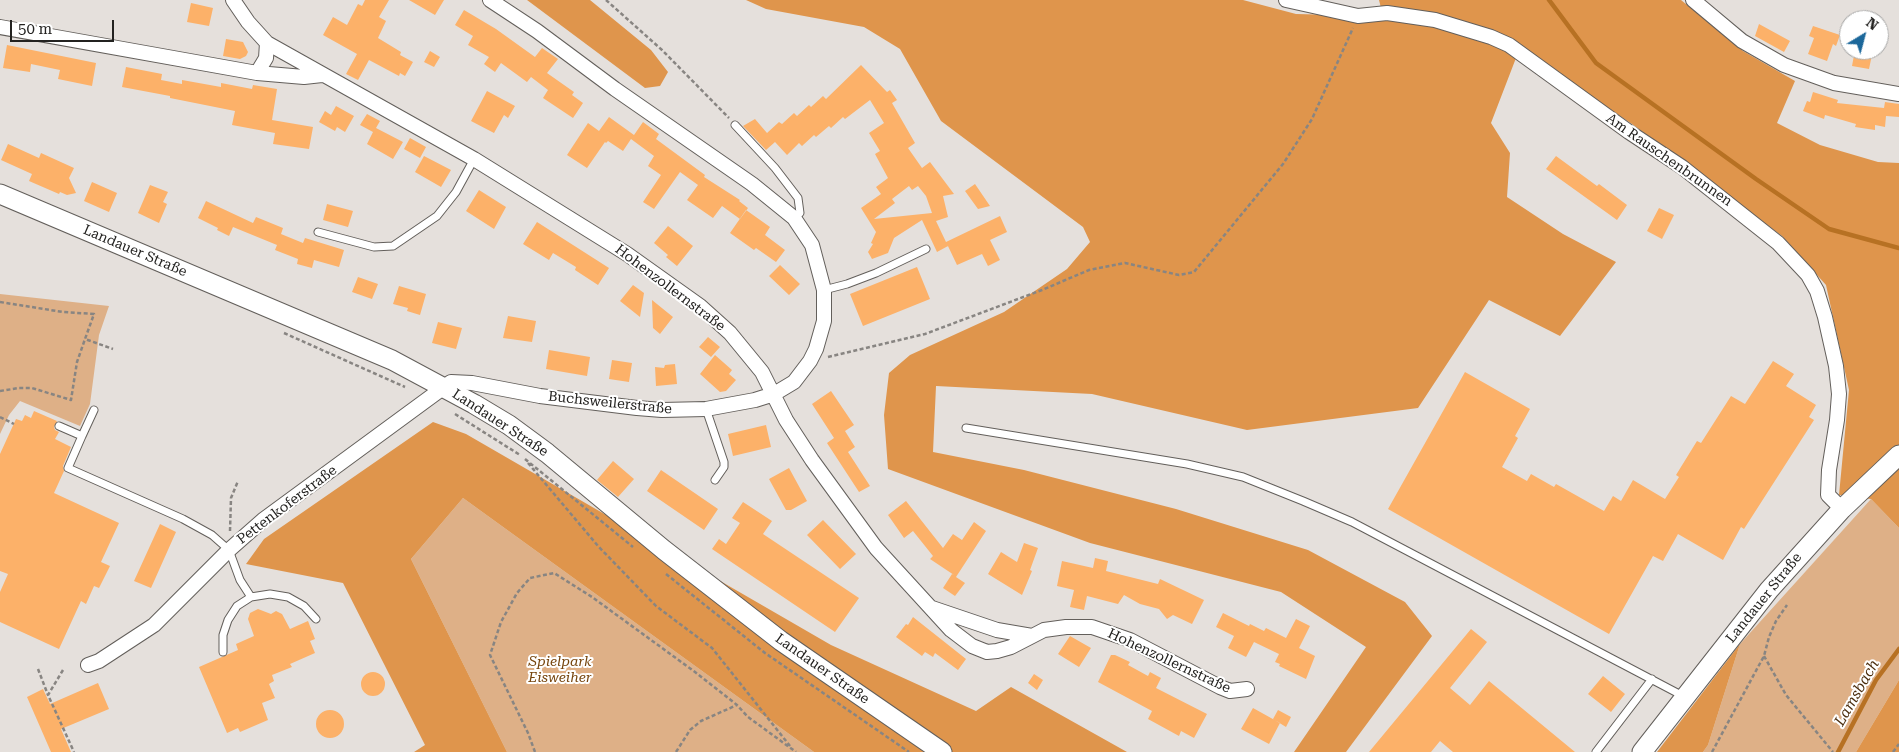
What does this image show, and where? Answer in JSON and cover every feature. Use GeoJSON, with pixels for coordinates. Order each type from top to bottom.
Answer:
{"type":"FeatureCollection","features":[{"type":"Feature","properties":{"kind":"main road","name":"Landauer Straße"},"geometry":{"type":"LineString","coordinates":[[0,194],[392,360],[437,392],[509,426],[584,482],[664,550],[780,641],[942,752]]}},
{"type":"Feature","properties":{"kind":"main road","name":"Landauer Straße"},"geometry":{"type":"LineString","coordinates":[[1642,752],[1769,590],[1842,510],[1899,455]]}},
{"type":"Feature","properties":{"kind":"street","name":"Hohenzollernstraße"},"geometry":{"type":"LineString","coordinates":[[233,0],[248,22],[267,43],[474,159],[627,254],[700,306],[730,334],[762,372],[786,420],[842,504],[876,548],[951,630],[979,650],[987,652],[998,651],[1011,647],[1044,630],[1066,627],[1092,628],[1130,640],[1220,687],[1230,691],[1247,690]]}},
{"type":"Feature","properties":{"kind":"street","name":"Buchsweilerstraße"},"geometry":{"type":"LineString","coordinates":[[437,392],[451,382],[458,382],[540,396],[637,408],[706,410],[774,394],[794,382],[810,361],[824,321],[824,290],[812,245],[794,218],[752,184],[537,31],[490,0]]}},
{"type":"Feature","properties":{"kind":"street","name":"Am Rauschenbrunnen"},"geometry":{"type":"LineString","coordinates":[[1286,0],[1358,16],[1387,13],[1435,20],[1492,37],[1509,45],[1629,132],[1682,167],[1763,230],[1793,257],[1808,275],[1816,291],[1825,317],[1836,366],[1839,394],[1829,470],[1828,495],[1842,510]]}},
{"type":"Feature","properties":{"kind":"street"},"geometry":{"type":"LineString","coordinates":[[1693,0],[1742,41],[1784,65],[1834,83],[1899,94]]}},
{"type":"Feature","properties":{"kind":"street"},"geometry":{"type":"LineString","coordinates":[[0,27],[257,73],[304,77],[322,75]]}},
{"type":"Feature","properties":{"kind":"street"},"geometry":{"type":"LineString","coordinates":[[257,73],[266,58],[267,43]]}},
{"type":"Feature","properties":{"kind":"street","name":"Pettenkoferstraße"},"geometry":{"type":"LineString","coordinates":[[88,665],[99,661],[154,625],[229,550],[263,520],[437,392]]}},
{"type":"Feature","properties":{"kind":"street","name":"Hohenzollernstraße"},"geometry":{"type":"LineString","coordinates":[[929,607],[998,630],[1032,636]]}},
{"type":"Feature","properties":{"kind":"lane"},"geometry":{"type":"LineString","coordinates":[[735,124],[776,168],[798,198],[800,213],[794,218]]}},
{"type":"Feature","properties":{"kind":"lane"},"geometry":{"type":"LineString","coordinates":[[318,232],[374,247],[393,246],[437,216],[456,192],[474,159]]}},
{"type":"Feature","properties":{"kind":"lane"},"geometry":{"type":"LineString","coordinates":[[824,290],[869,276],[926,249]]}},
{"type":"Feature","properties":{"kind":"lane"},"geometry":{"type":"LineString","coordinates":[[94,410],[68,468],[183,519],[212,535],[229,550],[240,580],[251,597]]}},
{"type":"Feature","properties":{"kind":"lane"},"geometry":{"type":"LineString","coordinates":[[706,410],[724,462],[724,467],[715,480]]}},
{"type":"Feature","properties":{"kind":"lane"},"geometry":{"type":"LineString","coordinates":[[59,426],[82,436]]}},
{"type":"Feature","properties":{"kind":"lane"},"geometry":{"type":"LineString","coordinates":[[966,428],[1187,464],[1242,477],[1303,500],[1352,522],[1685,697]]}},
{"type":"Feature","properties":{"kind":"lane"},"geometry":{"type":"LineString","coordinates":[[223,652],[223,635],[228,620],[237,606],[251,597],[270,594],[288,597],[304,606],[316,619]]}},
{"type":"Feature","properties":{"kind":"lane"},"geometry":{"type":"LineString","coordinates":[[1596,752],[1652,679]]}},
{"type":"Feature","properties":{"kind":"path"},"geometry":{"type":"LineString","coordinates":[[606,0],[662,50],[735,124]]}},
{"type":"Feature","properties":{"kind":"path"},"geometry":{"type":"LineString","coordinates":[[810,361],[925,334],[1042,290],[1089,270],[1126,263],[1179,275],[1194,272],[1283,164],[1312,118],[1358,16]]}},
{"type":"Feature","properties":{"kind":"path"},"geometry":{"type":"LineString","coordinates":[[0,302],[63,312],[94,314],[77,362],[71,400],[32,388],[0,391]]}},
{"type":"Feature","properties":{"kind":"path"},"geometry":{"type":"LineString","coordinates":[[84,339],[113,349]]}},
{"type":"Feature","properties":{"kind":"path"},"geometry":{"type":"LineString","coordinates":[[437,392],[522,457],[598,546],[656,606],[712,648],[792,749]]}},
{"type":"Feature","properties":{"kind":"path"},"geometry":{"type":"LineString","coordinates":[[0,417],[14,424]]}},
{"type":"Feature","properties":{"kind":"path"},"geometry":{"type":"LineString","coordinates":[[229,550],[232,498],[238,481]]}},
{"type":"Feature","properties":{"kind":"path"},"geometry":{"type":"LineString","coordinates":[[535,752],[528,733],[490,655],[501,622],[517,593],[530,578],[554,573],[592,597],[738,705],[748,717],[796,752]]}},
{"type":"Feature","properties":{"kind":"path"},"geometry":{"type":"LineString","coordinates":[[1712,752],[1764,656],[1772,629],[1787,605]]}},
{"type":"Feature","properties":{"kind":"path"},"geometry":{"type":"LineString","coordinates":[[1764,656],[1786,695],[1833,752]]}},
{"type":"Feature","properties":{"kind":"path"},"geometry":{"type":"LineString","coordinates":[[38,669],[74,752]]}},
{"type":"Feature","properties":{"kind":"path"},"geometry":{"type":"LineString","coordinates":[[48,695],[63,670]]}},
{"type":"Feature","properties":{"kind":"path"},"geometry":{"type":"LineString","coordinates":[[676,752],[690,730],[701,722],[738,705]]}},
{"type":"Feature","properties":{"kind":"path"},"geometry":{"type":"LineString","coordinates":[[1893,752],[1899,744]]}},
{"type":"Feature","properties":{"kind":"green space"},"geometry":{"type":"Polygon","coordinates":[[[0,294],[109,306],[99,335],[90,404],[80,426],[20,401],[9,415],[0,434],[0,294]]]}},
{"type":"Feature","properties":{"kind":"green space","name":"Spielpark Eisweiher"},"geometry":{"type":"Polygon","coordinates":[[[463,498],[814,752],[507,752],[411,559],[463,498]]]}},
{"type":"Feature","properties":{"kind":"green space"},"geometry":{"type":"Polygon","coordinates":[[[1871,499],[1899,528],[1899,680],[1856,752],[1703,752],[1708,745],[1740,644],[1871,499]]]}},
{"type":"Feature","properties":{"kind":"shaded area"},"geometry":{"type":"Polygon","coordinates":[[[527,0],[590,0],[651,50],[668,72],[660,86],[645,88],[527,0]]]}},
{"type":"Feature","properties":{"kind":"shaded area"},"geometry":{"type":"Polygon","coordinates":[[[746,0],[1243,0],[1296,14],[1373,16],[1459,32],[1504,48],[1516,58],[1491,123],[1510,153],[1507,197],[1563,234],[1616,262],[1560,336],[1489,300],[1418,408],[1247,430],[1092,394],[936,386],[933,452],[1024,470],[1176,509],[1308,550],[1405,602],[1432,636],[1346,752],[1294,752],[1366,647],[1281,592],[1090,543],[888,469],[884,415],[889,373],[910,355],[1004,312],[1067,269],[1090,242],[1083,227],[941,121],[900,49],[864,27],[766,9],[746,0]]]}},
{"type":"Feature","properties":{"kind":"shaded area"},"geometry":{"type":"Polygon","coordinates":[[[1379,0],[1681,0],[1743,51],[1795,81],[1777,123],[1820,145],[1878,162],[1899,163],[1899,528],[1871,499],[1839,495],[1849,390],[1826,285],[1782,236],[1632,124],[1530,56],[1381,8],[1379,0]]]}},
{"type":"Feature","properties":{"kind":"shaded area"},"geometry":{"type":"Polygon","coordinates":[[[433,422],[466,434],[831,645],[976,711],[1011,687],[1127,752],[814,752],[463,498],[411,559],[507,752],[414,752],[425,745],[343,583],[246,564],[264,539],[433,422]]]}},
{"type":"Feature","properties":{"kind":"shaded area"},"geometry":{"type":"Polygon","coordinates":[[[1740,644],[1708,745],[1703,752],[1657,752],[1740,644]]]}},
{"type":"Feature","properties":{"kind":"shaded area"},"geometry":{"type":"Polygon","coordinates":[[[1899,680],[1899,752],[1856,752],[1899,680]]]}},
{"type":"Feature","properties":{"kind":"building"},"geometry":{"type":"Polygon","coordinates":[[[365,0],[389,0],[379,17],[386,21],[378,38],[401,52],[400,55],[413,62],[405,76],[400,73],[399,76],[369,60],[358,80],[346,74],[357,54],[323,35],[333,17],[347,25],[358,4],[362,6],[365,0]]]}},
{"type":"Feature","properties":{"kind":"building"},"geometry":{"type":"Polygon","coordinates":[[[409,0],[444,0],[435,15],[409,0]]]}},
{"type":"Feature","properties":{"kind":"building"},"geometry":{"type":"Polygon","coordinates":[[[191,3],[213,8],[209,26],[187,22],[191,3]]]}},
{"type":"Feature","properties":{"kind":"building"},"geometry":{"type":"Polygon","coordinates":[[[464,10],[496,29],[535,57],[542,48],[558,59],[547,73],[574,92],[572,95],[583,103],[573,118],[543,98],[548,90],[531,77],[527,82],[501,63],[495,72],[484,64],[489,57],[468,45],[473,36],[455,25],[464,10]]]}},
{"type":"Feature","properties":{"kind":"building"},"geometry":{"type":"Polygon","coordinates":[[[1759,24],[1790,41],[1784,52],[1755,36],[1759,24]]]}},
{"type":"Feature","properties":{"kind":"building"},"geometry":{"type":"Polygon","coordinates":[[[1813,26],[1839,35],[1836,46],[1833,44],[1827,61],[1808,54],[1814,38],[1809,36],[1813,26]]]}},
{"type":"Feature","properties":{"kind":"building"},"geometry":{"type":"Polygon","coordinates":[[[226,39],[243,42],[248,52],[246,56],[240,59],[223,56],[226,39]]]}},
{"type":"Feature","properties":{"kind":"building"},"geometry":{"type":"Polygon","coordinates":[[[7,45],[96,63],[92,86],[58,79],[60,70],[31,64],[30,72],[3,68],[7,45]]]}},
{"type":"Feature","properties":{"kind":"building"},"geometry":{"type":"Polygon","coordinates":[[[430,51],[440,57],[434,67],[424,62],[430,51]]]}},
{"type":"Feature","properties":{"kind":"building"},"geometry":{"type":"Polygon","coordinates":[[[1853,60],[1871,60],[1869,69],[1852,66],[1853,60]]]}},
{"type":"Feature","properties":{"kind":"building"},"geometry":{"type":"Polygon","coordinates":[[[861,65],[887,92],[890,90],[897,100],[892,103],[915,143],[908,148],[922,168],[930,162],[954,194],[943,196],[948,217],[936,221],[946,242],[1000,216],[1007,232],[990,240],[1000,260],[988,266],[982,254],[957,265],[948,246],[937,252],[922,220],[894,238],[888,253],[872,259],[868,252],[873,244],[871,243],[876,232],[861,208],[881,194],[876,187],[888,178],[875,154],[880,151],[869,133],[884,123],[870,100],[845,119],[843,117],[831,128],[829,126],[816,137],[814,135],[802,146],[799,143],[787,155],[775,142],[766,150],[743,126],[755,119],[767,133],[779,122],[782,124],[794,113],[797,116],[809,105],[811,107],[823,96],[826,99],[861,65]],[[909,186],[892,199],[895,203],[874,219],[932,213],[926,196],[918,186],[912,190],[909,186]]]}},
{"type":"Feature","properties":{"kind":"building"},"geometry":{"type":"Polygon","coordinates":[[[126,67],[162,74],[161,80],[182,84],[182,80],[221,87],[221,83],[252,89],[253,85],[277,89],[272,120],[313,127],[309,149],[273,144],[275,133],[232,125],[235,111],[122,87],[126,67]]]}},
{"type":"Feature","properties":{"kind":"building"},"geometry":{"type":"Polygon","coordinates":[[[487,91],[515,106],[508,118],[504,115],[494,133],[471,121],[487,91]]]}},
{"type":"Feature","properties":{"kind":"building"},"geometry":{"type":"Polygon","coordinates":[[[1813,92],[1838,100],[1837,103],[1884,108],[1885,102],[1899,104],[1899,117],[1886,116],[1885,127],[1875,125],[1875,130],[1855,127],[1856,124],[1825,115],[1824,119],[1803,111],[1807,101],[1810,102],[1813,92]]]}},
{"type":"Feature","properties":{"kind":"building"},"geometry":{"type":"Polygon","coordinates":[[[336,106],[354,116],[345,132],[337,127],[335,131],[319,122],[325,111],[331,115],[336,106]]]}},
{"type":"Feature","properties":{"kind":"building"},"geometry":{"type":"Polygon","coordinates":[[[367,114],[380,121],[376,128],[403,142],[393,159],[367,144],[373,132],[360,125],[367,114]]]}},
{"type":"Feature","properties":{"kind":"building"},"geometry":{"type":"Polygon","coordinates":[[[609,117],[634,135],[643,122],[659,134],[656,139],[705,175],[704,177],[740,200],[748,208],[740,219],[722,206],[713,218],[687,200],[698,185],[680,172],[654,209],[643,202],[661,175],[648,166],[654,156],[631,139],[623,151],[608,141],[605,142],[587,168],[567,155],[588,123],[599,131],[609,117]]]}},
{"type":"Feature","properties":{"kind":"building"},"geometry":{"type":"Polygon","coordinates":[[[410,138],[426,147],[420,158],[404,149],[410,138]]]}},
{"type":"Feature","properties":{"kind":"building"},"geometry":{"type":"Polygon","coordinates":[[[8,144],[39,158],[41,153],[74,168],[69,178],[76,193],[67,195],[60,192],[59,194],[29,181],[32,174],[1,160],[8,144]]]}},
{"type":"Feature","properties":{"kind":"building"},"geometry":{"type":"Polygon","coordinates":[[[424,156],[451,170],[441,187],[415,172],[424,156]]]}},
{"type":"Feature","properties":{"kind":"building"},"geometry":{"type":"Polygon","coordinates":[[[1556,156],[1627,205],[1617,220],[1546,169],[1556,156]]]}},
{"type":"Feature","properties":{"kind":"building"},"geometry":{"type":"Polygon","coordinates":[[[92,182],[117,193],[109,212],[84,201],[92,182]]]}},
{"type":"Feature","properties":{"kind":"building"},"geometry":{"type":"Polygon","coordinates":[[[975,184],[990,206],[978,209],[965,191],[975,184]]]}},
{"type":"Feature","properties":{"kind":"building"},"geometry":{"type":"Polygon","coordinates":[[[150,185],[168,192],[163,202],[167,204],[159,223],[138,213],[150,185]]]}},
{"type":"Feature","properties":{"kind":"building"},"geometry":{"type":"Polygon","coordinates":[[[479,190],[506,207],[494,229],[466,211],[479,190]]]}},
{"type":"Feature","properties":{"kind":"building"},"geometry":{"type":"Polygon","coordinates":[[[206,201],[253,223],[256,217],[283,228],[281,234],[303,243],[305,238],[344,250],[339,267],[314,260],[312,268],[297,264],[298,259],[275,250],[277,245],[233,227],[229,236],[198,218],[206,201]]]}},
{"type":"Feature","properties":{"kind":"building"},"geometry":{"type":"Polygon","coordinates":[[[327,204],[353,211],[348,227],[323,220],[327,204]]]}},
{"type":"Feature","properties":{"kind":"building"},"geometry":{"type":"Polygon","coordinates":[[[1659,208],[1674,215],[1662,239],[1647,231],[1659,208]]]}},
{"type":"Feature","properties":{"kind":"building"},"geometry":{"type":"Polygon","coordinates":[[[746,210],[770,227],[765,235],[785,250],[776,262],[756,248],[754,250],[730,233],[746,210]]]}},
{"type":"Feature","properties":{"kind":"building"},"geometry":{"type":"Polygon","coordinates":[[[537,222],[609,268],[598,285],[575,270],[576,267],[553,253],[549,260],[523,244],[537,222]]]}},
{"type":"Feature","properties":{"kind":"building"},"geometry":{"type":"Polygon","coordinates":[[[668,226],[693,246],[677,266],[654,243],[668,226]]]}},
{"type":"Feature","properties":{"kind":"building"},"geometry":{"type":"Polygon","coordinates":[[[780,265],[800,284],[789,295],[769,276],[780,265]]]}},
{"type":"Feature","properties":{"kind":"building"},"geometry":{"type":"Polygon","coordinates":[[[917,267],[930,299],[863,326],[850,294],[917,267]]]}},
{"type":"Feature","properties":{"kind":"building"},"geometry":{"type":"Polygon","coordinates":[[[358,277],[378,284],[372,299],[352,292],[358,277]]]}},
{"type":"Feature","properties":{"kind":"building"},"geometry":{"type":"Polygon","coordinates":[[[633,285],[644,293],[640,317],[620,301],[633,285]]]}},
{"type":"Feature","properties":{"kind":"building"},"geometry":{"type":"Polygon","coordinates":[[[399,286],[426,294],[420,315],[407,311],[408,308],[393,304],[399,286]]]}},
{"type":"Feature","properties":{"kind":"building"},"geometry":{"type":"Polygon","coordinates":[[[652,300],[673,317],[660,334],[653,328],[652,300]]]}},
{"type":"Feature","properties":{"kind":"building"},"geometry":{"type":"Polygon","coordinates":[[[508,316],[536,321],[532,342],[503,338],[508,316]]]}},
{"type":"Feature","properties":{"kind":"building"},"geometry":{"type":"Polygon","coordinates":[[[438,322],[462,328],[456,349],[432,343],[438,322]]]}},
{"type":"Feature","properties":{"kind":"building"},"geometry":{"type":"Polygon","coordinates":[[[708,337],[720,347],[711,357],[699,347],[708,337]]]}},
{"type":"Feature","properties":{"kind":"building"},"geometry":{"type":"Polygon","coordinates":[[[549,350],[590,357],[587,376],[546,369],[549,350]]]}},
{"type":"Feature","properties":{"kind":"building"},"geometry":{"type":"Polygon","coordinates":[[[715,355],[732,370],[729,374],[736,380],[726,391],[720,392],[700,374],[715,355]]]}},
{"type":"Feature","properties":{"kind":"building"},"geometry":{"type":"Polygon","coordinates":[[[612,360],[632,363],[629,382],[609,379],[612,360]]]}},
{"type":"Feature","properties":{"kind":"building"},"geometry":{"type":"Polygon","coordinates":[[[1773,361],[1794,374],[1786,386],[1816,405],[1809,417],[1814,420],[1744,529],[1741,527],[1723,560],[1678,534],[1663,561],[1653,556],[1609,634],[1388,509],[1465,372],[1530,409],[1515,436],[1518,438],[1502,467],[1527,481],[1531,474],[1554,487],[1556,484],[1604,511],[1613,496],[1621,501],[1633,480],[1665,499],[1679,477],[1676,475],[1697,441],[1701,443],[1731,396],[1745,404],[1773,361]]]}},
{"type":"Feature","properties":{"kind":"building"},"geometry":{"type":"Polygon","coordinates":[[[675,364],[677,384],[656,386],[655,367],[664,368],[665,365],[675,364]]]}},
{"type":"Feature","properties":{"kind":"building"},"geometry":{"type":"Polygon","coordinates":[[[831,391],[854,425],[845,431],[855,447],[848,452],[870,486],[859,492],[827,443],[834,438],[812,404],[831,391]]]}},
{"type":"Feature","properties":{"kind":"building"},"geometry":{"type":"Polygon","coordinates":[[[34,411],[57,421],[54,427],[59,432],[55,439],[71,447],[63,466],[64,471],[54,493],[119,523],[101,562],[110,566],[99,588],[94,586],[86,604],[81,601],[59,649],[0,622],[0,592],[8,574],[0,571],[0,454],[16,419],[22,421],[25,415],[31,418],[34,411]]]}},
{"type":"Feature","properties":{"kind":"building"},"geometry":{"type":"Polygon","coordinates":[[[766,425],[771,447],[733,456],[728,434],[766,425]]]}},
{"type":"Feature","properties":{"kind":"building"},"geometry":{"type":"Polygon","coordinates":[[[613,461],[634,479],[618,497],[597,480],[613,461]]]}},
{"type":"Feature","properties":{"kind":"building"},"geometry":{"type":"Polygon","coordinates":[[[789,468],[807,501],[791,510],[786,510],[769,479],[789,468]]]}},
{"type":"Feature","properties":{"kind":"building"},"geometry":{"type":"Polygon","coordinates":[[[661,470],[718,509],[704,530],[647,491],[661,470]]]}},
{"type":"Feature","properties":{"kind":"building"},"geometry":{"type":"Polygon","coordinates":[[[906,501],[943,548],[953,534],[962,540],[974,522],[986,531],[956,577],[965,583],[955,596],[943,588],[952,574],[954,575],[930,559],[933,556],[913,531],[904,538],[888,515],[906,501]]]}},
{"type":"Feature","properties":{"kind":"building"},"geometry":{"type":"Polygon","coordinates":[[[743,502],[772,521],[763,534],[859,598],[835,632],[712,549],[719,539],[726,544],[740,523],[732,518],[743,502]]]}},
{"type":"Feature","properties":{"kind":"building"},"geometry":{"type":"Polygon","coordinates":[[[823,520],[856,554],[840,569],[807,535],[823,520]]]}},
{"type":"Feature","properties":{"kind":"building"},"geometry":{"type":"Polygon","coordinates":[[[160,524],[176,532],[151,588],[134,581],[160,524]]]}},
{"type":"Feature","properties":{"kind":"building"},"geometry":{"type":"Polygon","coordinates":[[[1024,543],[1038,548],[1030,570],[1032,571],[1022,595],[988,574],[1001,552],[1017,562],[1024,543]]]}},
{"type":"Feature","properties":{"kind":"building"},"geometry":{"type":"Polygon","coordinates":[[[1095,558],[1108,561],[1106,571],[1158,584],[1160,579],[1204,600],[1192,624],[1173,615],[1167,619],[1159,609],[1140,604],[1124,595],[1118,604],[1087,596],[1084,610],[1070,607],[1074,590],[1057,586],[1062,561],[1093,568],[1095,558]]]}},
{"type":"Feature","properties":{"kind":"building"},"geometry":{"type":"Polygon","coordinates":[[[258,609],[271,614],[276,611],[282,614],[290,629],[308,621],[315,639],[310,641],[315,653],[290,664],[292,667],[272,675],[274,681],[269,684],[275,698],[262,703],[268,720],[240,732],[238,728],[227,733],[199,667],[238,650],[236,644],[254,636],[248,619],[250,613],[258,609]]]}},
{"type":"Feature","properties":{"kind":"building"},"geometry":{"type":"Polygon","coordinates":[[[1223,613],[1249,626],[1250,624],[1264,631],[1266,628],[1286,638],[1296,619],[1310,626],[1299,648],[1315,656],[1306,679],[1279,666],[1280,664],[1275,662],[1279,654],[1254,642],[1246,657],[1228,648],[1234,636],[1216,627],[1223,613]]]}},
{"type":"Feature","properties":{"kind":"building"},"geometry":{"type":"Polygon","coordinates":[[[913,617],[966,659],[958,670],[935,653],[933,657],[925,652],[922,656],[896,637],[913,617]]]}},
{"type":"Feature","properties":{"kind":"building"},"geometry":{"type":"Polygon","coordinates":[[[1471,629],[1487,642],[1450,688],[1470,705],[1489,681],[1575,752],[1453,752],[1440,741],[1431,752],[1369,752],[1471,629]]]}},
{"type":"Feature","properties":{"kind":"building"},"geometry":{"type":"Polygon","coordinates":[[[1070,636],[1091,648],[1079,667],[1058,654],[1070,636]]]}},
{"type":"Feature","properties":{"kind":"building"},"geometry":{"type":"Polygon","coordinates":[[[1111,655],[1130,662],[1128,665],[1148,676],[1150,672],[1161,678],[1156,688],[1207,714],[1194,738],[1181,731],[1179,736],[1148,719],[1152,711],[1098,682],[1111,655]]]}},
{"type":"Feature","properties":{"kind":"building"},"geometry":{"type":"Polygon","coordinates":[[[373,672],[381,676],[385,684],[381,692],[373,696],[365,692],[361,684],[365,676],[373,672]]]}},
{"type":"Feature","properties":{"kind":"building"},"geometry":{"type":"Polygon","coordinates":[[[1034,674],[1043,680],[1037,690],[1028,683],[1034,674]]]}},
{"type":"Feature","properties":{"kind":"building"},"geometry":{"type":"Polygon","coordinates":[[[1603,676],[1625,694],[1611,712],[1588,694],[1603,676]]]}},
{"type":"Feature","properties":{"kind":"building"},"geometry":{"type":"Polygon","coordinates":[[[98,683],[109,709],[61,729],[71,752],[51,752],[27,697],[43,689],[50,704],[98,683]]]}},
{"type":"Feature","properties":{"kind":"building"},"geometry":{"type":"Polygon","coordinates":[[[1253,708],[1280,723],[1269,744],[1241,729],[1253,708]]]}},
{"type":"Feature","properties":{"kind":"building"},"geometry":{"type":"Polygon","coordinates":[[[330,710],[340,714],[344,724],[340,734],[330,738],[320,734],[316,724],[320,714],[330,710]]]}},
{"type":"Feature","properties":{"kind":"building"},"geometry":{"type":"Polygon","coordinates":[[[1278,710],[1291,717],[1286,727],[1273,719],[1278,710]]]}},
{"type":"Feature","properties":{"kind":"waterway"},"geometry":{"type":"LineString","coordinates":[[1549,0],[1596,63],[1756,179],[1829,229],[1899,248]]}},
{"type":"Feature","properties":{"kind":"waterway","name":"Lamsbach"},"geometry":{"type":"LineString","coordinates":[[1838,752],[1876,680],[1899,649]]}}]}
